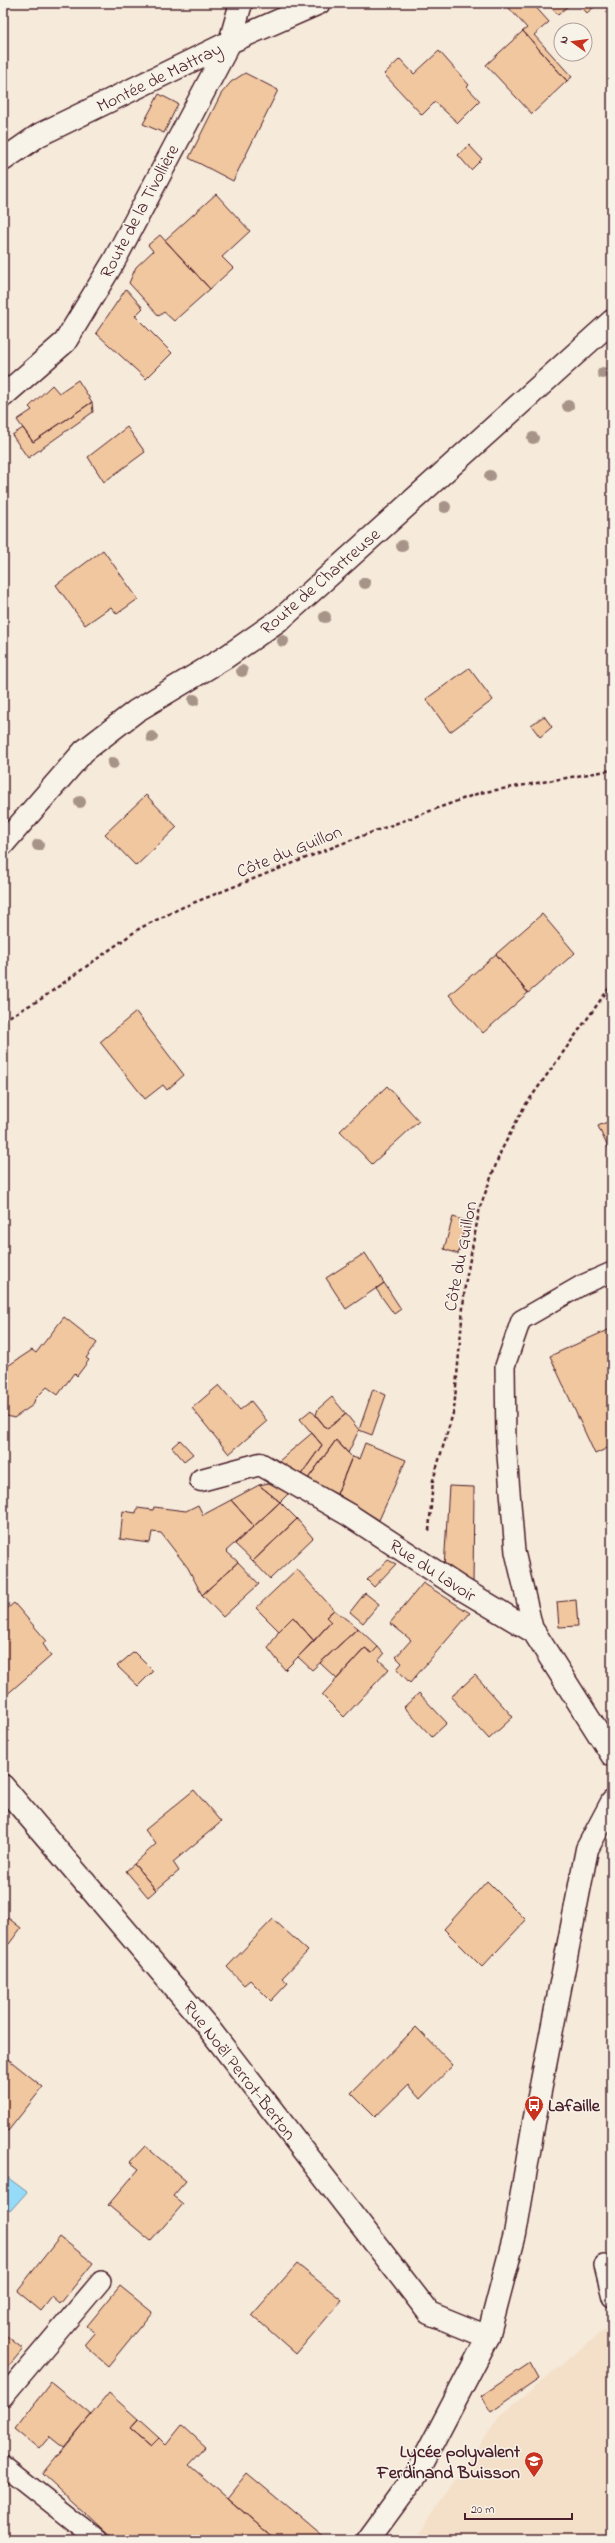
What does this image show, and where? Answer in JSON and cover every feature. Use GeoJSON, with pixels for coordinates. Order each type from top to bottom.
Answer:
{"type":"FeatureCollection","features":[{"type":"Feature","properties":{"kind":"street","name":"Route de la Tivollière"},"geometry":{"type":"LineString","coordinates":[[3,396],[65,342],[114,262],[230,42],[242,3]]}},
{"type":"Feature","properties":{"kind":"street","name":"Montée de Mattray"},"geometry":{"type":"LineString","coordinates":[[3,160],[39,135],[230,42],[319,3]]}},
{"type":"Feature","properties":{"kind":"street","name":"Route de Chartreuse"},"geometry":{"type":"LineString","coordinates":[[3,844],[84,751],[136,711],[226,657],[282,618],[612,321]]}},
{"type":"Feature","properties":{"kind":"street","name":"Rue du Lavoir"},"geometry":{"type":"LineString","coordinates":[[202,1480],[260,1464],[349,1515],[426,1566],[534,1632],[612,1755]]}},
{"type":"Feature","properties":{"kind":"street","name":"Rue Noël Perrot-Berton"},"geometry":{"type":"LineString","coordinates":[[3,1786],[207,2026],[428,2313],[488,2337]]}},
{"type":"Feature","properties":{"kind":"street"},"geometry":{"type":"LineString","coordinates":[[368,2540],[417,2473],[488,2337],[515,2234],[586,1849],[612,1802]]}},
{"type":"Feature","properties":{"kind":"lane"},"geometry":{"type":"LineString","coordinates":[[534,1632],[515,1552],[506,1443],[505,1366],[522,1320],[582,1285],[612,1272]]}},
{"type":"Feature","properties":{"kind":"lane"},"geometry":{"type":"LineString","coordinates":[[604,2265],[612,2297]]}},
{"type":"Feature","properties":{"kind":"lane"},"geometry":{"type":"LineString","coordinates":[[3,2397],[101,2281]]}},
{"type":"Feature","properties":{"kind":"lane"},"geometry":{"type":"LineString","coordinates":[[3,2465],[98,2540]]}},
{"type":"Feature","properties":{"kind":"path","name":"Côte du Guillon"},"geometry":{"type":"LineString","coordinates":[[3,1020],[41,999],[140,928],[183,907],[351,840],[478,793],[612,770]]}},
{"type":"Feature","properties":{"kind":"path","name":"Côte du Guillon"},"geometry":{"type":"LineString","coordinates":[[426,1566],[433,1480],[454,1410],[465,1285],[480,1207],[501,1151],[524,1107],[612,984]]}},
{"type":"Feature","properties":{"kind":"shaded area","name":"Lycée polyvalent Ferdinand Buisson"},"geometry":{"type":"Polygon","coordinates":[[[612,2325],[612,2540],[413,2540],[500,2416],[597,2335],[612,2325]]]}},
{"type":"Feature","properties":{"kind":"water"},"geometry":{"type":"Polygon","coordinates":[[[3,2174],[27,2192],[10,2211],[3,2205],[3,2174]]]}},
{"type":"Feature","properties":{"kind":"building"},"geometry":{"type":"Polygon","coordinates":[[[514,3],[532,3],[549,22],[534,35],[553,56],[553,62],[558,62],[572,77],[567,81],[523,31],[527,28],[509,8],[514,3]]]}},
{"type":"Feature","properties":{"kind":"building"},"geometry":{"type":"Polygon","coordinates":[[[547,3],[571,3],[558,15],[547,3]]]}},
{"type":"Feature","properties":{"kind":"building"},"geometry":{"type":"Polygon","coordinates":[[[578,3],[599,3],[587,13],[578,3]]]}},
{"type":"Feature","properties":{"kind":"building"},"geometry":{"type":"Polygon","coordinates":[[[523,31],[567,81],[532,114],[486,65],[523,31]]]}},
{"type":"Feature","properties":{"kind":"building"},"geometry":{"type":"Polygon","coordinates":[[[439,51],[469,85],[467,87],[480,101],[458,123],[435,102],[422,115],[384,74],[400,59],[414,74],[439,51]]]}},
{"type":"Feature","properties":{"kind":"building"},"geometry":{"type":"Polygon","coordinates":[[[245,73],[278,90],[233,181],[189,158],[221,94],[231,82],[245,73]]]}},
{"type":"Feature","properties":{"kind":"building"},"geometry":{"type":"Polygon","coordinates":[[[159,94],[178,104],[164,133],[143,124],[159,94]]]}},
{"type":"Feature","properties":{"kind":"building"},"geometry":{"type":"Polygon","coordinates":[[[469,145],[482,159],[471,170],[458,155],[469,145]]]}},
{"type":"Feature","properties":{"kind":"building"},"geometry":{"type":"Polygon","coordinates":[[[216,194],[250,231],[222,257],[233,268],[210,289],[165,240],[216,194]]]}},
{"type":"Feature","properties":{"kind":"building"},"geometry":{"type":"Polygon","coordinates":[[[160,235],[210,289],[174,321],[164,312],[159,316],[129,283],[136,267],[153,251],[148,245],[160,235]]]}},
{"type":"Feature","properties":{"kind":"building"},"geometry":{"type":"Polygon","coordinates":[[[126,289],[143,308],[135,316],[172,353],[146,379],[96,333],[126,289]]]}},
{"type":"Feature","properties":{"kind":"building"},"geometry":{"type":"Polygon","coordinates":[[[78,380],[92,402],[33,442],[17,420],[32,410],[29,407],[52,385],[59,393],[78,380]]]}},
{"type":"Feature","properties":{"kind":"building"},"geometry":{"type":"Polygon","coordinates":[[[92,402],[93,412],[28,458],[12,435],[23,428],[33,442],[92,402]]]}},
{"type":"Feature","properties":{"kind":"building"},"geometry":{"type":"Polygon","coordinates":[[[127,427],[145,452],[104,482],[88,457],[127,427]]]}},
{"type":"Feature","properties":{"kind":"building"},"geometry":{"type":"Polygon","coordinates":[[[103,550],[138,599],[117,614],[111,607],[85,625],[56,585],[103,550]]]}},
{"type":"Feature","properties":{"kind":"building"},"geometry":{"type":"Polygon","coordinates":[[[469,668],[493,700],[450,732],[426,699],[469,668]]]}},
{"type":"Feature","properties":{"kind":"building"},"geometry":{"type":"Polygon","coordinates":[[[544,716],[552,727],[540,737],[531,725],[544,716]]]}},
{"type":"Feature","properties":{"kind":"building"},"geometry":{"type":"Polygon","coordinates":[[[146,795],[177,827],[136,866],[105,834],[146,795]]]}},
{"type":"Feature","properties":{"kind":"building"},"geometry":{"type":"Polygon","coordinates":[[[542,914],[575,953],[528,993],[496,954],[542,914]]]}},
{"type":"Feature","properties":{"kind":"building"},"geometry":{"type":"Polygon","coordinates":[[[496,954],[528,993],[483,1033],[449,995],[496,954]]]}},
{"type":"Feature","properties":{"kind":"building"},"geometry":{"type":"Polygon","coordinates":[[[136,1012],[184,1075],[167,1090],[163,1085],[145,1099],[100,1042],[136,1012]]]}},
{"type":"Feature","properties":{"kind":"building"},"geometry":{"type":"Polygon","coordinates":[[[387,1086],[419,1121],[372,1164],[340,1131],[387,1086]]]}},
{"type":"Feature","properties":{"kind":"building"},"geometry":{"type":"Polygon","coordinates":[[[612,1120],[612,1156],[598,1126],[612,1120]]]}},
{"type":"Feature","properties":{"kind":"building"},"geometry":{"type":"Polygon","coordinates":[[[453,1217],[466,1221],[458,1254],[444,1249],[453,1217]]]}},
{"type":"Feature","properties":{"kind":"building"},"geometry":{"type":"Polygon","coordinates":[[[365,1253],[384,1283],[346,1309],[326,1278],[365,1253]]]}},
{"type":"Feature","properties":{"kind":"building"},"geometry":{"type":"Polygon","coordinates":[[[384,1283],[401,1309],[394,1314],[376,1289],[384,1283]]]}},
{"type":"Feature","properties":{"kind":"building"},"geometry":{"type":"Polygon","coordinates":[[[64,1317],[97,1343],[86,1358],[89,1360],[77,1376],[74,1373],[58,1395],[47,1387],[35,1399],[33,1405],[14,1418],[7,1416],[3,1410],[3,1369],[32,1350],[36,1353],[64,1317]]]}},
{"type":"Feature","properties":{"kind":"building"},"geometry":{"type":"Polygon","coordinates":[[[612,1328],[612,1446],[595,1454],[550,1356],[612,1328]]]}},
{"type":"Feature","properties":{"kind":"building"},"geometry":{"type":"Polygon","coordinates":[[[219,1385],[240,1410],[251,1401],[267,1421],[229,1454],[192,1408],[219,1385]]]}},
{"type":"Feature","properties":{"kind":"building"},"geometry":{"type":"Polygon","coordinates":[[[373,1389],[386,1395],[372,1435],[359,1430],[373,1389]]]}},
{"type":"Feature","properties":{"kind":"building"},"geometry":{"type":"Polygon","coordinates":[[[332,1397],[346,1414],[327,1429],[316,1415],[318,1409],[332,1397]]]}},
{"type":"Feature","properties":{"kind":"building"},"geometry":{"type":"Polygon","coordinates":[[[311,1410],[327,1429],[346,1414],[359,1430],[348,1453],[336,1440],[307,1480],[300,1476],[322,1445],[300,1419],[311,1410]]]}},
{"type":"Feature","properties":{"kind":"building"},"geometry":{"type":"Polygon","coordinates":[[[312,1433],[322,1445],[300,1476],[279,1461],[312,1433]]]}},
{"type":"Feature","properties":{"kind":"building"},"geometry":{"type":"Polygon","coordinates":[[[180,1440],[193,1454],[184,1461],[172,1447],[180,1440]]]}},
{"type":"Feature","properties":{"kind":"building"},"geometry":{"type":"Polygon","coordinates":[[[336,1440],[352,1457],[337,1494],[307,1480],[336,1440]]]}},
{"type":"Feature","properties":{"kind":"building"},"geometry":{"type":"Polygon","coordinates":[[[365,1443],[406,1460],[379,1520],[337,1494],[352,1457],[359,1459],[365,1443]]]}},
{"type":"Feature","properties":{"kind":"building"},"geometry":{"type":"Polygon","coordinates":[[[274,1482],[289,1493],[280,1502],[259,1485],[274,1482]]]}},
{"type":"Feature","properties":{"kind":"building"},"geometry":{"type":"Polygon","coordinates":[[[259,1485],[280,1502],[254,1526],[231,1500],[259,1485]]]}},
{"type":"Feature","properties":{"kind":"building"},"geometry":{"type":"Polygon","coordinates":[[[449,1486],[474,1487],[473,1586],[444,1568],[449,1486]]]}},
{"type":"Feature","properties":{"kind":"building"},"geometry":{"type":"Polygon","coordinates":[[[231,1500],[254,1526],[226,1551],[238,1562],[202,1595],[188,1568],[161,1533],[152,1532],[150,1543],[120,1539],[123,1511],[136,1513],[137,1508],[153,1510],[154,1507],[186,1511],[198,1505],[203,1515],[231,1500]]]}},
{"type":"Feature","properties":{"kind":"building"},"geometry":{"type":"Polygon","coordinates":[[[280,1502],[297,1519],[253,1561],[235,1544],[280,1502]]]}},
{"type":"Feature","properties":{"kind":"building"},"geometry":{"type":"Polygon","coordinates":[[[297,1519],[313,1538],[270,1579],[253,1561],[297,1519]]]}},
{"type":"Feature","properties":{"kind":"building"},"geometry":{"type":"Polygon","coordinates":[[[388,1560],[396,1564],[374,1587],[367,1580],[388,1560]]]}},
{"type":"Feature","properties":{"kind":"building"},"geometry":{"type":"Polygon","coordinates":[[[238,1562],[259,1584],[223,1617],[202,1595],[238,1562]]]}},
{"type":"Feature","properties":{"kind":"building"},"geometry":{"type":"Polygon","coordinates":[[[297,1569],[334,1610],[326,1617],[331,1622],[314,1641],[293,1617],[279,1631],[256,1608],[297,1569]]]}},
{"type":"Feature","properties":{"kind":"building"},"geometry":{"type":"Polygon","coordinates":[[[423,1583],[470,1613],[410,1683],[397,1669],[402,1663],[396,1657],[411,1640],[390,1623],[423,1583]]]}},
{"type":"Feature","properties":{"kind":"building"},"geometry":{"type":"Polygon","coordinates":[[[365,1593],[379,1604],[363,1623],[350,1612],[365,1593]]]}},
{"type":"Feature","properties":{"kind":"building"},"geometry":{"type":"Polygon","coordinates":[[[576,1600],[578,1626],[559,1627],[557,1602],[576,1600]]]}},
{"type":"Feature","properties":{"kind":"building"},"geometry":{"type":"Polygon","coordinates":[[[14,1603],[46,1640],[43,1644],[51,1656],[4,1697],[3,1612],[14,1603]]]}},
{"type":"Feature","properties":{"kind":"building"},"geometry":{"type":"Polygon","coordinates":[[[334,1610],[358,1628],[312,1670],[298,1657],[331,1622],[326,1617],[334,1610]]]}},
{"type":"Feature","properties":{"kind":"building"},"geometry":{"type":"Polygon","coordinates":[[[293,1617],[314,1641],[285,1670],[268,1648],[279,1631],[293,1617]]]}},
{"type":"Feature","properties":{"kind":"building"},"geometry":{"type":"Polygon","coordinates":[[[358,1628],[378,1647],[372,1653],[365,1648],[337,1679],[320,1663],[358,1628]]]}},
{"type":"Feature","properties":{"kind":"building"},"geometry":{"type":"Polygon","coordinates":[[[378,1647],[384,1654],[379,1660],[389,1669],[344,1717],[322,1695],[365,1648],[372,1653],[378,1647]]]}},
{"type":"Feature","properties":{"kind":"building"},"geometry":{"type":"Polygon","coordinates":[[[134,1652],[153,1671],[138,1686],[117,1666],[134,1652]]]}},
{"type":"Feature","properties":{"kind":"building"},"geometry":{"type":"Polygon","coordinates":[[[475,1675],[513,1717],[489,1739],[451,1697],[475,1675]]]}},
{"type":"Feature","properties":{"kind":"building"},"geometry":{"type":"Polygon","coordinates":[[[419,1693],[447,1723],[432,1737],[404,1707],[419,1693]]]}},
{"type":"Feature","properties":{"kind":"building"},"geometry":{"type":"Polygon","coordinates":[[[194,1790],[221,1822],[173,1862],[179,1871],[156,1890],[134,1864],[156,1844],[145,1830],[194,1790]]]}},
{"type":"Feature","properties":{"kind":"building"},"geometry":{"type":"Polygon","coordinates":[[[134,1864],[156,1890],[148,1897],[126,1871],[134,1864]]]}},
{"type":"Feature","properties":{"kind":"building"},"geometry":{"type":"Polygon","coordinates":[[[487,1881],[526,1920],[482,1967],[444,1929],[487,1881]]]}},
{"type":"Feature","properties":{"kind":"building"},"geometry":{"type":"Polygon","coordinates":[[[3,1914],[21,1928],[9,1944],[3,1940],[3,1914]]]}},
{"type":"Feature","properties":{"kind":"building"},"geometry":{"type":"Polygon","coordinates":[[[273,1919],[308,1951],[282,1978],[288,1983],[271,2001],[250,1980],[244,1985],[227,1967],[273,1919]]]}},
{"type":"Feature","properties":{"kind":"building"},"geometry":{"type":"Polygon","coordinates":[[[416,2027],[453,2065],[420,2099],[408,2085],[375,2117],[351,2093],[416,2027]]]}},
{"type":"Feature","properties":{"kind":"building"},"geometry":{"type":"Polygon","coordinates":[[[3,2055],[43,2087],[8,2131],[3,2127],[3,2055]]]}},
{"type":"Feature","properties":{"kind":"building"},"geometry":{"type":"Polygon","coordinates":[[[145,2146],[186,2181],[173,2196],[183,2204],[151,2241],[108,2205],[139,2169],[130,2162],[145,2146]]]}},
{"type":"Feature","properties":{"kind":"building"},"geometry":{"type":"Polygon","coordinates":[[[60,2237],[93,2263],[60,2304],[52,2297],[41,2311],[17,2291],[60,2237]]]}},
{"type":"Feature","properties":{"kind":"building"},"geometry":{"type":"Polygon","coordinates":[[[297,2264],[342,2300],[296,2354],[252,2315],[297,2264]]]}},
{"type":"Feature","properties":{"kind":"building"},"geometry":{"type":"Polygon","coordinates":[[[120,2286],[152,2312],[108,2366],[84,2345],[95,2332],[87,2326],[120,2286]]]}},
{"type":"Feature","properties":{"kind":"building"},"geometry":{"type":"Polygon","coordinates":[[[3,2333],[23,2349],[3,2373],[3,2333]]]}},
{"type":"Feature","properties":{"kind":"building"},"geometry":{"type":"Polygon","coordinates":[[[530,2363],[539,2379],[491,2412],[481,2396],[530,2363]]]}},
{"type":"Feature","properties":{"kind":"building"},"geometry":{"type":"Polygon","coordinates":[[[51,2382],[91,2415],[64,2447],[50,2436],[39,2449],[15,2429],[51,2382]]]}},
{"type":"Feature","properties":{"kind":"building"},"geometry":{"type":"Polygon","coordinates":[[[109,2393],[138,2419],[130,2428],[151,2446],[159,2438],[166,2445],[182,2425],[206,2447],[189,2465],[276,2540],[114,2540],[43,2474],[109,2393]]]}},
{"type":"Feature","properties":{"kind":"building"},"geometry":{"type":"Polygon","coordinates":[[[138,2419],[159,2438],[151,2446],[130,2428],[138,2419]]]}},
{"type":"Feature","properties":{"kind":"building"},"geometry":{"type":"Polygon","coordinates":[[[247,2473],[327,2540],[276,2540],[227,2498],[247,2473]]]}},
{"type":"Feature","properties":{"kind":"place","name":"Lafaille"},"geometry":{"type":"Point","coordinates":[534,2122]}},
{"type":"Feature","properties":{"kind":"place","name":"Lycée polyvalent Ferdinand Buisson"},"geometry":{"type":"Point","coordinates":[534,2478]}}]}
